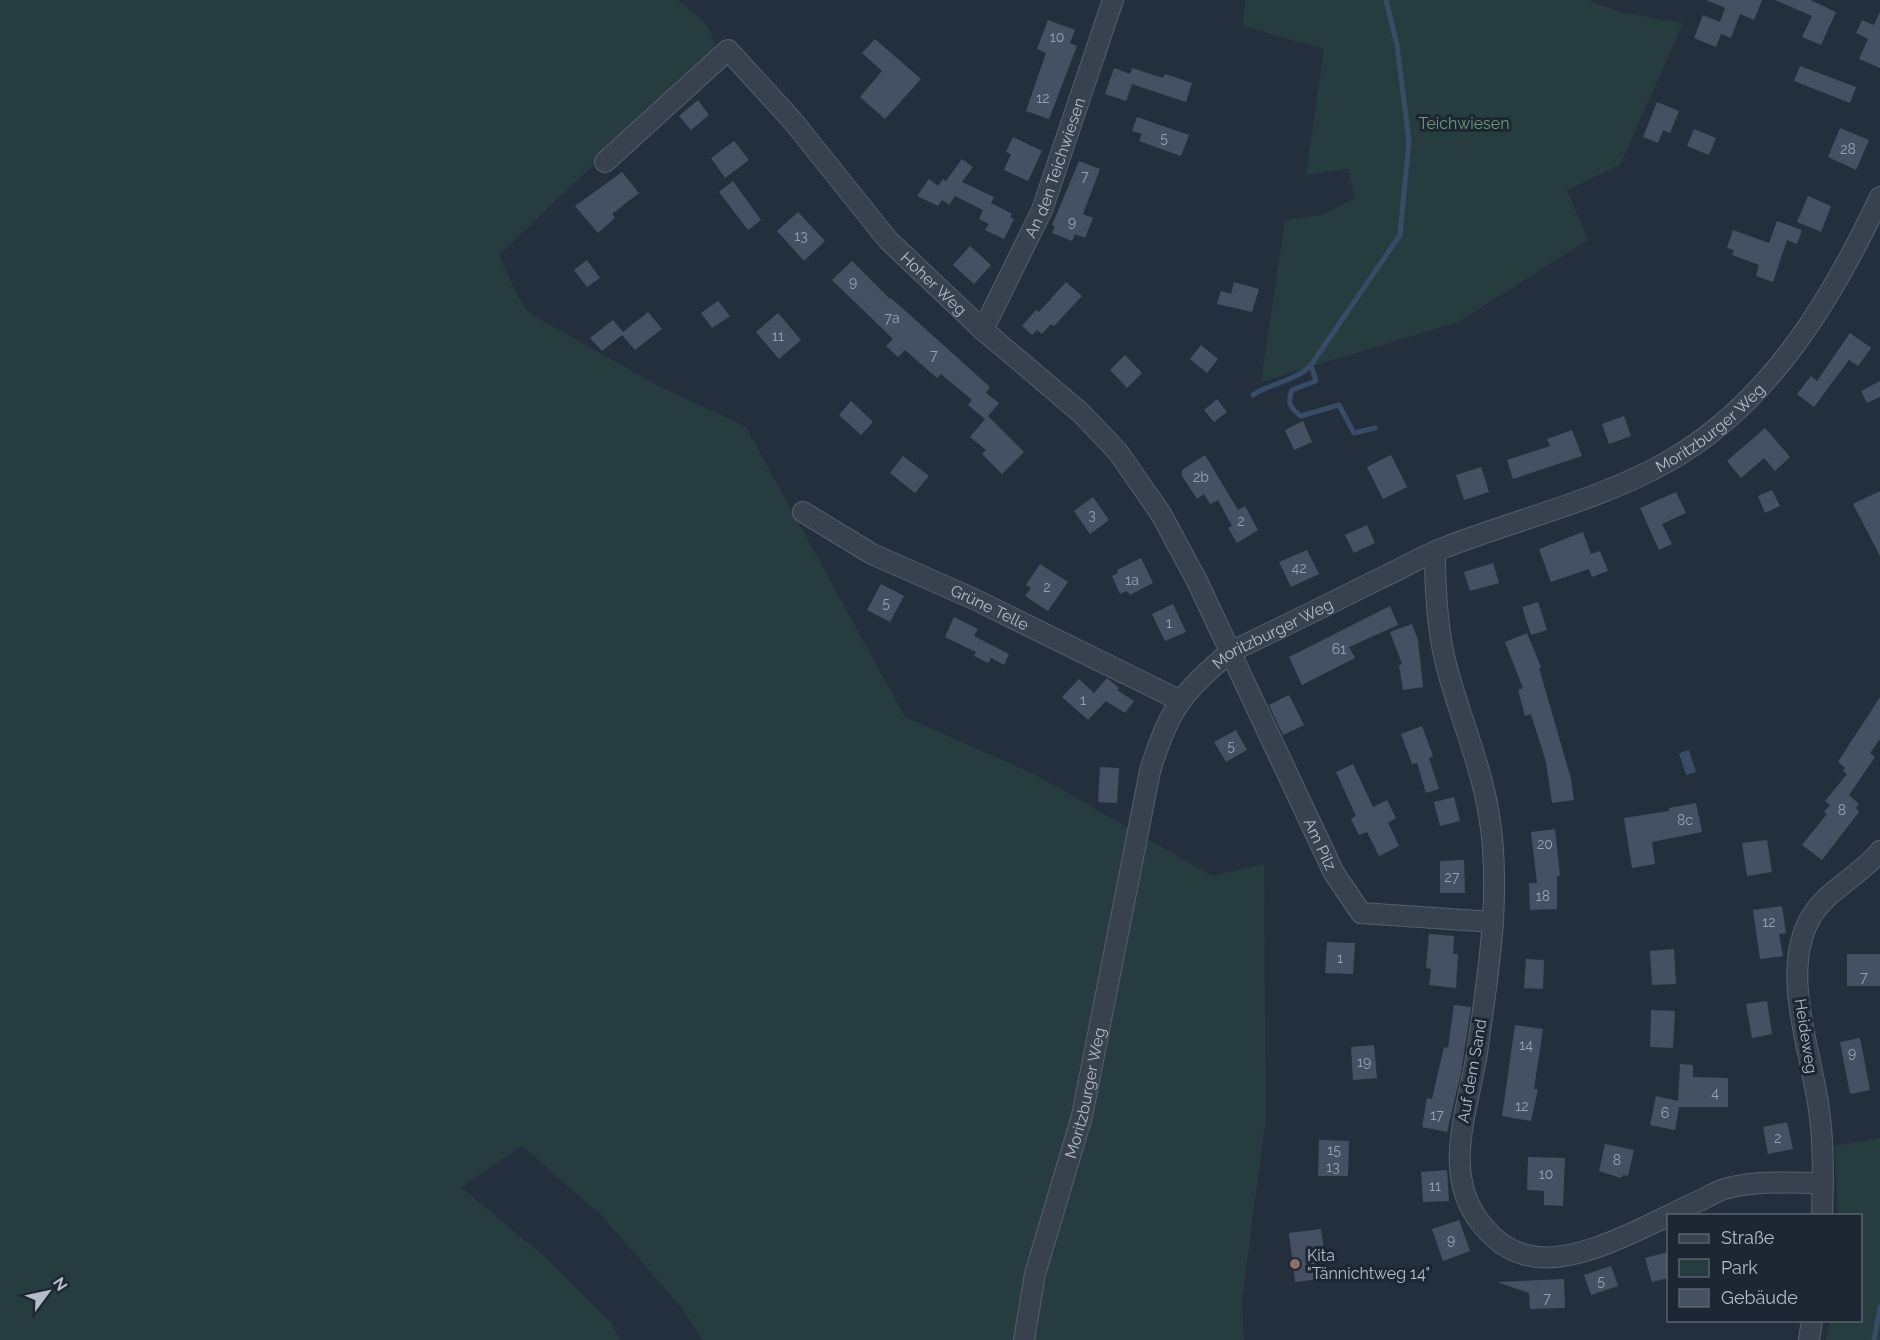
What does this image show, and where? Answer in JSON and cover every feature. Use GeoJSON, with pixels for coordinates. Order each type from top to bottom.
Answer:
{"type":"FeatureCollection","features":[{"type":"Feature","properties":{"kind":"street","name":"An den Teichwiesen"},"geometry":{"type":"LineString","coordinates":[[983,330],[1042,210],[1113,0]]}},
{"type":"Feature","properties":{"kind":"street","name":"Hoher Weg"},"geometry":{"type":"LineString","coordinates":[[605,162],[728,50],[792,120],[888,240],[983,330],[1081,413],[1118,452],[1161,514],[1197,581],[1230,652]]}},
{"type":"Feature","properties":{"kind":"street","name":"Moritzburger Weg"},"geometry":{"type":"LineString","coordinates":[[1024,1340],[1035,1274],[1082,1116],[1150,771],[1167,723],[1179,700],[1202,675],[1230,652],[1435,552],[1604,490],[1654,469],[1717,428],[1756,392],[1811,323],[1875,219],[1880,197]]}},
{"type":"Feature","properties":{"kind":"street","name":"Grüne Telle"},"geometry":{"type":"LineString","coordinates":[[803,512],[872,554],[974,599],[1179,700]]}},
{"type":"Feature","properties":{"kind":"street","name":"Auf dem Sand"},"geometry":{"type":"LineString","coordinates":[[1435,552],[1439,614],[1446,665],[1480,775],[1494,852],[1492,922],[1477,1055],[1463,1117],[1459,1152],[1461,1184],[1471,1212],[1497,1243],[1524,1255],[1549,1260],[1582,1254],[1667,1215]]}},
{"type":"Feature","properties":{"kind":"street","name":"Am Pilz"},"geometry":{"type":"LineString","coordinates":[[1230,652],[1334,873],[1361,913],[1492,922]]}},
{"type":"Feature","properties":{"kind":"street","name":"Heideweg"},"geometry":{"type":"LineString","coordinates":[[1822,1214],[1823,1183],[1819,1111],[1799,1007],[1799,955],[1810,918],[1831,893],[1880,851]]}},
{"type":"Feature","properties":{"kind":"street","name":"Auf dem Sand"},"geometry":{"type":"LineString","coordinates":[[1669,1214],[1725,1188],[1774,1180],[1823,1183]]}},
{"type":"Feature","properties":{"kind":"street"},"geometry":{"type":"LineString","coordinates":[[1809,1340],[1812,1322]]}},
{"type":"Feature","properties":{"kind":"green space"},"geometry":{"type":"Polygon","coordinates":[[[0,0],[678,0],[703,22],[712,34],[714,50],[499,255],[517,295],[529,313],[659,386],[746,427],[905,717],[1036,775],[1212,876],[1264,864],[1266,1117],[1242,1299],[1244,1340],[703,1340],[679,1305],[603,1217],[522,1146],[461,1187],[543,1255],[611,1323],[620,1340],[0,1340],[0,0]]]}},
{"type":"Feature","properties":{"kind":"green space","name":"Teichwiesen"},"geometry":{"type":"Polygon","coordinates":[[[1245,0],[1587,0],[1624,13],[1683,23],[1620,165],[1567,190],[1588,240],[1458,322],[1261,382],[1285,220],[1322,215],[1355,198],[1348,169],[1306,175],[1324,49],[1243,26],[1245,0]]]}},
{"type":"Feature","properties":{"kind":"green space"},"geometry":{"type":"Polygon","coordinates":[[[1880,1138],[1880,1340],[1826,1340],[1830,1322],[1862,1322],[1862,1214],[1838,1214],[1835,1146],[1880,1138]]]}},
{"type":"Feature","properties":{"kind":"water"},"geometry":{"type":"Polygon","coordinates":[[[1689,750],[1696,772],[1686,775],[1679,753],[1689,750]]]}},
{"type":"Feature","properties":{"kind":"building"},"geometry":{"type":"Polygon","coordinates":[[[1706,0],[1762,0],[1754,20],[1740,14],[1731,38],[1721,34],[1716,47],[1694,38],[1703,15],[1720,22],[1725,8],[1706,0]]]}},
{"type":"Feature","properties":{"kind":"building"},"geometry":{"type":"Polygon","coordinates":[[[1775,0],[1810,0],[1836,12],[1821,45],[1802,37],[1812,16],[1775,0]]]}},
{"type":"Feature","properties":{"kind":"building"},"geometry":{"type":"Polygon","coordinates":[[[1880,12],[1880,68],[1859,59],[1868,39],[1856,33],[1862,20],[1874,25],[1880,12]]]}},
{"type":"Feature","properties":{"kind":"building"},"geometry":{"type":"Polygon","coordinates":[[[1048,20],[1075,30],[1070,43],[1077,46],[1049,119],[1026,111],[1046,53],[1037,49],[1048,20]]]}},
{"type":"Feature","properties":{"kind":"building"},"geometry":{"type":"Polygon","coordinates":[[[875,39],[921,79],[885,119],[860,97],[882,71],[862,53],[875,39]]]}},
{"type":"Feature","properties":{"kind":"building"},"geometry":{"type":"Polygon","coordinates":[[[1800,66],[1856,87],[1850,103],[1794,81],[1800,66]]]}},
{"type":"Feature","properties":{"kind":"building"},"geometry":{"type":"Polygon","coordinates":[[[1114,68],[1130,74],[1132,68],[1163,78],[1165,74],[1192,83],[1186,102],[1132,84],[1126,101],[1105,94],[1114,68]]]}},
{"type":"Feature","properties":{"kind":"building"},"geometry":{"type":"Polygon","coordinates":[[[698,100],[709,115],[691,130],[679,116],[698,100]]]}},
{"type":"Feature","properties":{"kind":"building"},"geometry":{"type":"Polygon","coordinates":[[[1657,102],[1679,111],[1670,133],[1663,130],[1658,143],[1643,137],[1657,102]]]}},
{"type":"Feature","properties":{"kind":"building"},"geometry":{"type":"Polygon","coordinates":[[[1137,117],[1189,135],[1181,156],[1139,141],[1142,134],[1132,131],[1137,117]]]}},
{"type":"Feature","properties":{"kind":"building"},"geometry":{"type":"Polygon","coordinates":[[[1840,128],[1869,140],[1856,170],[1828,157],[1840,128]]]}},
{"type":"Feature","properties":{"kind":"building"},"geometry":{"type":"Polygon","coordinates":[[[1694,129],[1716,138],[1709,155],[1687,146],[1694,129]]]}},
{"type":"Feature","properties":{"kind":"building"},"geometry":{"type":"Polygon","coordinates":[[[1013,137],[1042,151],[1028,181],[1004,170],[1011,154],[1006,152],[1013,137]]]}},
{"type":"Feature","properties":{"kind":"building"},"geometry":{"type":"Polygon","coordinates":[[[734,141],[749,160],[725,178],[711,158],[734,141]]]}},
{"type":"Feature","properties":{"kind":"building"},"geometry":{"type":"Polygon","coordinates":[[[962,159],[973,167],[962,182],[994,197],[991,203],[1012,214],[1010,217],[1014,219],[1004,239],[985,230],[989,224],[979,219],[983,210],[955,196],[949,205],[942,200],[938,206],[917,196],[929,179],[938,186],[943,179],[946,181],[962,159]]]}},
{"type":"Feature","properties":{"kind":"building"},"geometry":{"type":"Polygon","coordinates":[[[1079,161],[1100,169],[1083,214],[1093,218],[1085,238],[1075,234],[1072,241],[1052,233],[1055,226],[1052,225],[1079,161]]]}},
{"type":"Feature","properties":{"kind":"building"},"geometry":{"type":"Polygon","coordinates":[[[622,172],[639,193],[612,214],[615,218],[598,233],[575,206],[622,172]]]}},
{"type":"Feature","properties":{"kind":"building"},"geometry":{"type":"Polygon","coordinates":[[[733,181],[761,220],[748,230],[719,192],[733,181]]]}},
{"type":"Feature","properties":{"kind":"building"},"geometry":{"type":"Polygon","coordinates":[[[1808,196],[1831,206],[1821,232],[1797,222],[1808,196]]]}},
{"type":"Feature","properties":{"kind":"building"},"geometry":{"type":"Polygon","coordinates":[[[798,212],[825,241],[804,261],[777,231],[798,212]]]}},
{"type":"Feature","properties":{"kind":"building"},"geometry":{"type":"Polygon","coordinates":[[[1777,221],[1802,230],[1797,244],[1787,240],[1773,282],[1756,276],[1759,265],[1732,255],[1734,250],[1727,248],[1733,230],[1769,243],[1777,221]]]}},
{"type":"Feature","properties":{"kind":"building"},"geometry":{"type":"Polygon","coordinates":[[[970,246],[991,265],[974,284],[953,265],[970,246]]]}},
{"type":"Feature","properties":{"kind":"building"},"geometry":{"type":"Polygon","coordinates":[[[587,260],[600,278],[587,287],[574,270],[587,260]]]}},
{"type":"Feature","properties":{"kind":"building"},"geometry":{"type":"Polygon","coordinates":[[[852,261],[890,299],[990,387],[986,393],[999,403],[988,416],[1024,452],[1002,474],[982,454],[986,450],[970,437],[985,419],[968,405],[972,400],[941,374],[937,378],[905,350],[898,357],[886,346],[893,339],[832,280],[852,261]]]}},
{"type":"Feature","properties":{"kind":"building"},"geometry":{"type":"Polygon","coordinates":[[[1066,282],[1082,296],[1054,326],[1051,324],[1042,334],[1037,330],[1032,335],[1022,326],[1036,310],[1039,312],[1066,282]]]}},
{"type":"Feature","properties":{"kind":"building"},"geometry":{"type":"Polygon","coordinates":[[[1234,282],[1259,289],[1252,312],[1217,304],[1221,291],[1231,294],[1234,282]]]}},
{"type":"Feature","properties":{"kind":"building"},"geometry":{"type":"Polygon","coordinates":[[[718,301],[730,316],[712,328],[701,313],[718,301]]]}},
{"type":"Feature","properties":{"kind":"building"},"geometry":{"type":"Polygon","coordinates":[[[648,312],[662,329],[635,350],[622,335],[602,351],[590,338],[613,320],[623,332],[648,312]]]}},
{"type":"Feature","properties":{"kind":"building"},"geometry":{"type":"Polygon","coordinates":[[[778,313],[801,340],[779,359],[756,332],[778,313]]]}},
{"type":"Feature","properties":{"kind":"building"},"geometry":{"type":"Polygon","coordinates":[[[1850,333],[1871,348],[1858,366],[1849,360],[1814,407],[1797,394],[1811,376],[1817,381],[1850,333]]]}},
{"type":"Feature","properties":{"kind":"building"},"geometry":{"type":"Polygon","coordinates":[[[1201,345],[1218,359],[1207,373],[1190,359],[1201,345]]]}},
{"type":"Feature","properties":{"kind":"building"},"geometry":{"type":"Polygon","coordinates":[[[1125,355],[1142,373],[1127,388],[1110,370],[1125,355]]]}},
{"type":"Feature","properties":{"kind":"building"},"geometry":{"type":"Polygon","coordinates":[[[1880,381],[1880,397],[1867,403],[1861,391],[1880,381]]]}},
{"type":"Feature","properties":{"kind":"building"},"geometry":{"type":"Polygon","coordinates":[[[1217,399],[1227,412],[1214,422],[1204,410],[1217,399]]]}},
{"type":"Feature","properties":{"kind":"building"},"geometry":{"type":"Polygon","coordinates":[[[851,401],[873,422],[861,435],[839,415],[851,401]]]}},
{"type":"Feature","properties":{"kind":"building"},"geometry":{"type":"Polygon","coordinates":[[[1624,416],[1631,436],[1609,444],[1602,424],[1624,416]]]}},
{"type":"Feature","properties":{"kind":"building"},"geometry":{"type":"Polygon","coordinates":[[[1303,421],[1312,442],[1294,450],[1285,430],[1303,421]]]}},
{"type":"Feature","properties":{"kind":"building"},"geometry":{"type":"Polygon","coordinates":[[[1765,428],[1790,457],[1775,471],[1764,458],[1741,478],[1727,461],[1765,428]]]}},
{"type":"Feature","properties":{"kind":"building"},"geometry":{"type":"Polygon","coordinates":[[[1572,430],[1582,456],[1513,479],[1507,460],[1550,446],[1547,439],[1572,430]]]}},
{"type":"Feature","properties":{"kind":"building"},"geometry":{"type":"Polygon","coordinates":[[[1205,455],[1238,510],[1245,506],[1258,530],[1237,543],[1228,528],[1232,526],[1218,500],[1210,504],[1204,494],[1197,499],[1182,476],[1182,470],[1205,455]]]}},
{"type":"Feature","properties":{"kind":"building"},"geometry":{"type":"Polygon","coordinates":[[[1391,455],[1407,487],[1383,499],[1367,467],[1391,455]]]}},
{"type":"Feature","properties":{"kind":"building"},"geometry":{"type":"Polygon","coordinates":[[[903,456],[929,476],[915,493],[890,473],[903,456]]]}},
{"type":"Feature","properties":{"kind":"building"},"geometry":{"type":"Polygon","coordinates":[[[1481,467],[1489,492],[1464,500],[1456,475],[1481,467]]]}},
{"type":"Feature","properties":{"kind":"building"},"geometry":{"type":"Polygon","coordinates":[[[1772,490],[1780,506],[1765,513],[1758,496],[1772,490]]]}},
{"type":"Feature","properties":{"kind":"building"},"geometry":{"type":"Polygon","coordinates":[[[1880,491],[1880,556],[1853,504],[1880,491]]]}},
{"type":"Feature","properties":{"kind":"building"},"geometry":{"type":"Polygon","coordinates":[[[1676,492],[1686,513],[1662,524],[1672,544],[1659,550],[1640,508],[1676,492]]]}},
{"type":"Feature","properties":{"kind":"building"},"geometry":{"type":"Polygon","coordinates":[[[1093,497],[1109,520],[1090,534],[1074,511],[1093,497]]]}},
{"type":"Feature","properties":{"kind":"building"},"geometry":{"type":"Polygon","coordinates":[[[1367,525],[1375,543],[1354,553],[1345,535],[1367,525]]]}},
{"type":"Feature","properties":{"kind":"building"},"geometry":{"type":"Polygon","coordinates":[[[1583,532],[1591,554],[1600,551],[1608,571],[1592,577],[1589,569],[1551,582],[1539,549],[1583,532]]]}},
{"type":"Feature","properties":{"kind":"building"},"geometry":{"type":"Polygon","coordinates":[[[1307,550],[1319,574],[1291,587],[1279,562],[1307,550]]]}},
{"type":"Feature","properties":{"kind":"building"},"geometry":{"type":"Polygon","coordinates":[[[1141,558],[1153,583],[1130,595],[1127,591],[1120,594],[1112,576],[1118,573],[1117,570],[1141,558]]]}},
{"type":"Feature","properties":{"kind":"building"},"geometry":{"type":"Polygon","coordinates":[[[1493,563],[1499,583],[1470,591],[1464,572],[1493,563]]]}},
{"type":"Feature","properties":{"kind":"building"},"geometry":{"type":"Polygon","coordinates":[[[1040,564],[1068,582],[1048,611],[1025,596],[1031,588],[1026,585],[1040,564]]]}},
{"type":"Feature","properties":{"kind":"building"},"geometry":{"type":"Polygon","coordinates":[[[881,584],[904,596],[890,622],[867,610],[881,584]]]}},
{"type":"Feature","properties":{"kind":"building"},"geometry":{"type":"Polygon","coordinates":[[[1538,602],[1547,630],[1531,635],[1522,607],[1538,602]]]}},
{"type":"Feature","properties":{"kind":"building"},"geometry":{"type":"Polygon","coordinates":[[[1173,604],[1186,632],[1165,641],[1152,614],[1173,604]]]}},
{"type":"Feature","properties":{"kind":"building"},"geometry":{"type":"Polygon","coordinates":[[[1390,606],[1398,625],[1349,647],[1355,658],[1302,685],[1289,657],[1390,606]]]}},
{"type":"Feature","properties":{"kind":"building"},"geometry":{"type":"Polygon","coordinates":[[[954,617],[978,629],[974,636],[1009,654],[1004,665],[991,658],[988,663],[974,656],[976,652],[945,637],[954,617]]]}},
{"type":"Feature","properties":{"kind":"building"},"geometry":{"type":"Polygon","coordinates":[[[1412,624],[1418,640],[1423,687],[1403,690],[1399,665],[1402,664],[1390,632],[1412,624]]]}},
{"type":"Feature","properties":{"kind":"building"},"geometry":{"type":"Polygon","coordinates":[[[1527,633],[1541,667],[1539,668],[1571,779],[1574,800],[1552,803],[1546,762],[1531,714],[1525,716],[1518,690],[1523,688],[1505,642],[1527,633]]]}},
{"type":"Feature","properties":{"kind":"building"},"geometry":{"type":"Polygon","coordinates":[[[1107,678],[1119,688],[1117,690],[1134,701],[1125,713],[1106,701],[1088,720],[1062,697],[1079,679],[1094,693],[1107,678]]]}},
{"type":"Feature","properties":{"kind":"building"},"geometry":{"type":"Polygon","coordinates":[[[1289,695],[1304,725],[1283,735],[1269,705],[1289,695]]]}},
{"type":"Feature","properties":{"kind":"building"},"geometry":{"type":"Polygon","coordinates":[[[1880,697],[1880,739],[1870,753],[1875,757],[1849,795],[1859,804],[1856,808],[1859,812],[1822,860],[1802,845],[1827,814],[1824,812],[1830,805],[1825,801],[1847,774],[1843,771],[1845,768],[1838,762],[1880,697]]]}},
{"type":"Feature","properties":{"kind":"building"},"geometry":{"type":"Polygon","coordinates":[[[1422,726],[1433,756],[1429,758],[1439,789],[1426,793],[1417,763],[1412,764],[1401,734],[1422,726]]]}},
{"type":"Feature","properties":{"kind":"building"},"geometry":{"type":"Polygon","coordinates":[[[1236,730],[1247,750],[1226,762],[1214,742],[1236,730]]]}},
{"type":"Feature","properties":{"kind":"building"},"geometry":{"type":"Polygon","coordinates":[[[1353,764],[1373,807],[1387,800],[1396,818],[1388,823],[1399,846],[1379,856],[1367,832],[1359,835],[1351,819],[1356,816],[1336,772],[1353,764]]]}},
{"type":"Feature","properties":{"kind":"building"},"geometry":{"type":"Polygon","coordinates":[[[1100,767],[1119,768],[1117,803],[1098,802],[1100,767]]]}},
{"type":"Feature","properties":{"kind":"building"},"geometry":{"type":"Polygon","coordinates":[[[1454,797],[1460,821],[1440,826],[1434,802],[1454,797]]]}},
{"type":"Feature","properties":{"kind":"building"},"geometry":{"type":"Polygon","coordinates":[[[1696,803],[1702,832],[1652,842],[1655,864],[1632,868],[1624,818],[1669,811],[1669,808],[1696,803]]]}},
{"type":"Feature","properties":{"kind":"building"},"geometry":{"type":"Polygon","coordinates":[[[1555,829],[1560,876],[1557,876],[1557,909],[1530,910],[1529,883],[1537,883],[1531,832],[1555,829]]]}},
{"type":"Feature","properties":{"kind":"building"},"geometry":{"type":"Polygon","coordinates":[[[1767,840],[1772,872],[1747,876],[1742,843],[1767,840]]]}},
{"type":"Feature","properties":{"kind":"building"},"geometry":{"type":"Polygon","coordinates":[[[1464,860],[1465,893],[1440,893],[1440,861],[1464,860]]]}},
{"type":"Feature","properties":{"kind":"building"},"geometry":{"type":"Polygon","coordinates":[[[1782,906],[1786,933],[1779,934],[1783,956],[1760,959],[1753,910],[1782,906]]]}},
{"type":"Feature","properties":{"kind":"building"},"geometry":{"type":"Polygon","coordinates":[[[1429,934],[1454,936],[1453,954],[1458,954],[1456,988],[1429,985],[1431,969],[1426,968],[1429,934]]]}},
{"type":"Feature","properties":{"kind":"building"},"geometry":{"type":"Polygon","coordinates":[[[1327,942],[1355,943],[1353,974],[1325,973],[1327,942]]]}},
{"type":"Feature","properties":{"kind":"building"},"geometry":{"type":"Polygon","coordinates":[[[1674,949],[1676,984],[1652,985],[1650,951],[1674,949]]]}},
{"type":"Feature","properties":{"kind":"building"},"geometry":{"type":"Polygon","coordinates":[[[1847,954],[1880,954],[1880,986],[1847,986],[1847,954]]]}},
{"type":"Feature","properties":{"kind":"building"},"geometry":{"type":"Polygon","coordinates":[[[1526,959],[1544,960],[1543,989],[1524,988],[1526,959]]]}},
{"type":"Feature","properties":{"kind":"building"},"geometry":{"type":"Polygon","coordinates":[[[1767,1001],[1772,1034],[1752,1038],[1746,1004],[1767,1001]]]}},
{"type":"Feature","properties":{"kind":"building"},"geometry":{"type":"Polygon","coordinates":[[[1454,1005],[1471,1007],[1461,1073],[1447,1132],[1422,1127],[1427,1098],[1432,1099],[1444,1047],[1448,1048],[1454,1005]]]}},
{"type":"Feature","properties":{"kind":"building"},"geometry":{"type":"Polygon","coordinates":[[[1651,1010],[1675,1011],[1673,1048],[1650,1047],[1651,1010]]]}},
{"type":"Feature","properties":{"kind":"building"},"geometry":{"type":"Polygon","coordinates":[[[1515,1025],[1543,1029],[1534,1089],[1538,1089],[1531,1121],[1502,1116],[1515,1025]]]}},
{"type":"Feature","properties":{"kind":"building"},"geometry":{"type":"Polygon","coordinates":[[[1860,1038],[1870,1090],[1850,1094],[1840,1042],[1860,1038]]]}},
{"type":"Feature","properties":{"kind":"building"},"geometry":{"type":"Polygon","coordinates":[[[1374,1045],[1377,1078],[1353,1080],[1351,1047],[1374,1045]]]}},
{"type":"Feature","properties":{"kind":"building"},"geometry":{"type":"Polygon","coordinates":[[[1680,1064],[1693,1065],[1693,1077],[1728,1078],[1728,1107],[1679,1107],[1675,1130],[1650,1125],[1656,1096],[1678,1101],[1680,1064]]]}},
{"type":"Feature","properties":{"kind":"building"},"geometry":{"type":"Polygon","coordinates":[[[1787,1122],[1793,1149],[1768,1154],[1763,1127],[1787,1122]]]}},
{"type":"Feature","properties":{"kind":"building"},"geometry":{"type":"Polygon","coordinates":[[[1319,1140],[1349,1141],[1348,1176],[1318,1176],[1319,1140]]]}},
{"type":"Feature","properties":{"kind":"building"},"geometry":{"type":"Polygon","coordinates":[[[1605,1144],[1634,1150],[1628,1176],[1623,1175],[1621,1178],[1599,1171],[1605,1144]]]}},
{"type":"Feature","properties":{"kind":"building"},"geometry":{"type":"Polygon","coordinates":[[[1528,1157],[1565,1158],[1563,1206],[1544,1205],[1544,1191],[1527,1190],[1528,1157]]]}},
{"type":"Feature","properties":{"kind":"building"},"geometry":{"type":"Polygon","coordinates":[[[1447,1170],[1449,1201],[1423,1202],[1421,1172],[1447,1170]]]}},
{"type":"Feature","properties":{"kind":"building"},"geometry":{"type":"Polygon","coordinates":[[[1459,1220],[1470,1251],[1443,1261],[1432,1229],[1459,1220]]]}},
{"type":"Feature","properties":{"kind":"building"},"geometry":{"type":"Polygon","coordinates":[[[1321,1229],[1328,1278],[1295,1282],[1289,1233],[1321,1229]]]}},
{"type":"Feature","properties":{"kind":"building"},"geometry":{"type":"Polygon","coordinates":[[[1667,1252],[1667,1278],[1652,1282],[1645,1258],[1667,1252]]]}},
{"type":"Feature","properties":{"kind":"building"},"geometry":{"type":"Polygon","coordinates":[[[1611,1266],[1618,1286],[1591,1295],[1584,1275],[1611,1266]]]}},
{"type":"Feature","properties":{"kind":"building"},"geometry":{"type":"Polygon","coordinates":[[[1564,1279],[1565,1308],[1530,1309],[1529,1293],[1497,1282],[1564,1279]]]}},
{"type":"Feature","properties":{"kind":"waterway"},"geometry":{"type":"LineString","coordinates":[[1253,395],[1298,375],[1311,365],[1400,235],[1409,141],[1397,45],[1386,0]]}},
{"type":"Feature","properties":{"kind":"waterway"},"geometry":{"type":"LineString","coordinates":[[1311,365],[1316,381],[1292,390],[1290,405],[1294,410],[1301,416],[1339,405],[1354,433],[1375,428]]}},
{"type":"Feature","properties":{"kind":"waterway"},"geometry":{"type":"LineString","coordinates":[[1874,1340],[1880,1307]]}},
{"type":"Feature","properties":{"kind":"place","name":"Kita \"Tännichtweg 14\""},"geometry":{"type":"Point","coordinates":[1295,1264]}}]}
